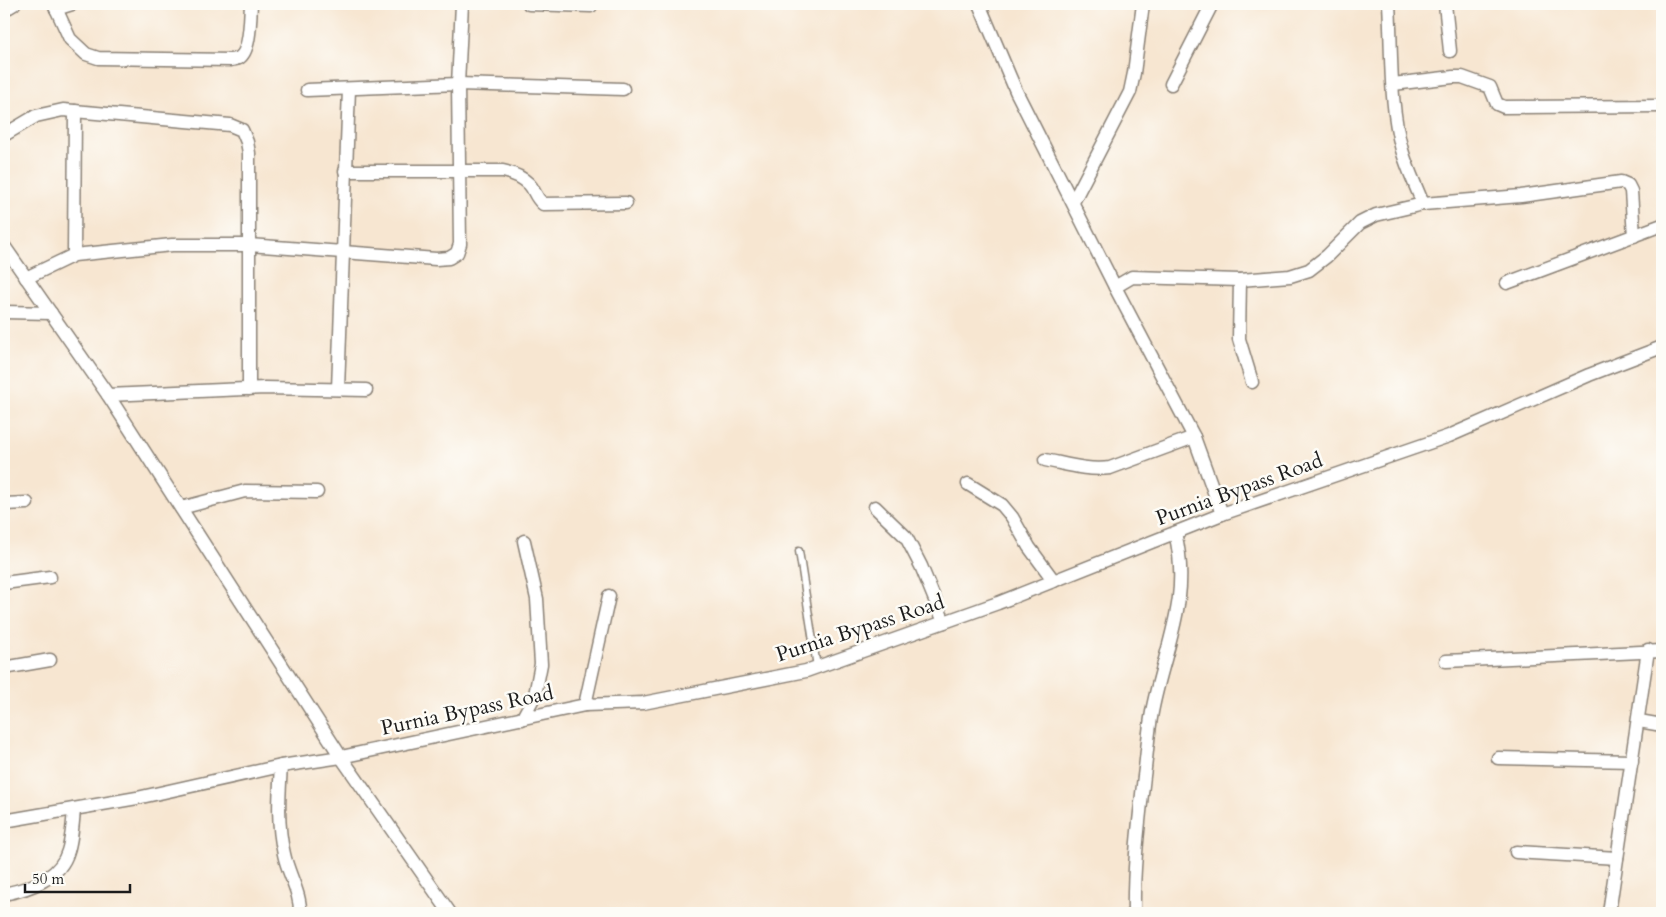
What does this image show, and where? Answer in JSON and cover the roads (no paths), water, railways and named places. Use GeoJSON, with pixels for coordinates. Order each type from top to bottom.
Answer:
{"type":"FeatureCollection","features":[{"type":"Feature","properties":{"kind":"street"},"geometry":{"type":"LineString","coordinates":[[4,10],[14,4]]}},
{"type":"Feature","properties":{"kind":"street"},"geometry":{"type":"LineString","coordinates":[[72,4],[55,6],[70,39],[86,54],[98,58],[231,60],[240,57],[246,50],[251,4]]}},
{"type":"Feature","properties":{"kind":"street"},"geometry":{"type":"LineString","coordinates":[[26,278],[74,255],[172,245],[249,245],[436,259],[449,258],[457,253],[460,244],[458,84],[462,4]]}},
{"type":"Feature","properties":{"kind":"street"},"geometry":{"type":"LineString","coordinates":[[529,4],[591,6]]}},
{"type":"Feature","properties":{"kind":"street"},"geometry":{"type":"LineString","coordinates":[[979,4],[1016,91],[1115,287],[1194,437],[1222,514]]}},
{"type":"Feature","properties":{"kind":"street"},"geometry":{"type":"LineString","coordinates":[[1073,202],[1130,92],[1143,4]]}},
{"type":"Feature","properties":{"kind":"street"},"geometry":{"type":"LineString","coordinates":[[1171,84],[1212,4]]}},
{"type":"Feature","properties":{"kind":"street"},"geometry":{"type":"LineString","coordinates":[[1389,4],[1393,84],[1398,129],[1402,151],[1423,204]]}},
{"type":"Feature","properties":{"kind":"street"},"geometry":{"type":"LineString","coordinates":[[1445,4],[1450,51]]}},
{"type":"Feature","properties":{"kind":"street"},"geometry":{"type":"LineString","coordinates":[[1393,84],[1453,76],[1462,77],[1490,87],[1497,104],[1504,107],[1662,106]]}},
{"type":"Feature","properties":{"kind":"street"},"geometry":{"type":"LineString","coordinates":[[307,90],[458,84],[623,89]]}},
{"type":"Feature","properties":{"kind":"street"},"geometry":{"type":"LineString","coordinates":[[338,389],[349,89]]}},
{"type":"Feature","properties":{"kind":"street"},"geometry":{"type":"LineString","coordinates":[[4,135],[36,116],[63,110],[230,125],[242,130],[249,153],[249,389]]}},
{"type":"Feature","properties":{"kind":"street"},"geometry":{"type":"LineString","coordinates":[[74,255],[76,111]]}},
{"type":"Feature","properties":{"kind":"street"},"geometry":{"type":"LineString","coordinates":[[345,171],[503,171],[513,173],[530,184],[537,198],[543,204],[626,203]]}},
{"type":"Feature","properties":{"kind":"street"},"geometry":{"type":"LineString","coordinates":[[1115,287],[1132,277],[1240,280],[1290,276],[1309,270],[1360,223],[1376,215],[1423,204],[1521,196],[1621,182],[1628,185],[1631,191],[1634,236]]}},
{"type":"Feature","properties":{"kind":"street"},"geometry":{"type":"LineString","coordinates":[[1507,282],[1662,225]]}},
{"type":"Feature","properties":{"kind":"street"},"geometry":{"type":"LineString","coordinates":[[4,246],[108,395],[341,757],[450,913]]}},
{"type":"Feature","properties":{"kind":"street"},"geometry":{"type":"LineString","coordinates":[[1240,280],[1239,339],[1252,382]]}},
{"type":"Feature","properties":{"kind":"street"},"geometry":{"type":"LineString","coordinates":[[4,312],[51,313]]}},
{"type":"Feature","properties":{"kind":"street","name":"Purnia Bypass Road"},"geometry":{"type":"LineString","coordinates":[[4,821],[137,798],[281,766],[341,757],[585,705],[642,703],[806,671],[998,603],[1222,514],[1449,436],[1589,375],[1662,347]]}},
{"type":"Feature","properties":{"kind":"street"},"geometry":{"type":"LineString","coordinates":[[108,395],[249,389],[366,390]]}},
{"type":"Feature","properties":{"kind":"street"},"geometry":{"type":"LineString","coordinates":[[1045,460],[1100,470],[1194,437]]}},
{"type":"Feature","properties":{"kind":"street"},"geometry":{"type":"LineString","coordinates":[[968,484],[1002,505],[1054,581]]}},
{"type":"Feature","properties":{"kind":"street"},"geometry":{"type":"LineString","coordinates":[[181,508],[246,491],[318,492]]}},
{"type":"Feature","properties":{"kind":"street"},"geometry":{"type":"LineString","coordinates":[[4,504],[27,503]]}},
{"type":"Feature","properties":{"kind":"street"},"geometry":{"type":"LineString","coordinates":[[874,507],[906,537],[921,566],[944,622]]}},
{"type":"Feature","properties":{"kind":"street"},"geometry":{"type":"LineString","coordinates":[[1134,913],[1136,844],[1152,712],[1177,614],[1181,590],[1181,553],[1176,532]]}},
{"type":"Feature","properties":{"kind":"street"},"geometry":{"type":"LineString","coordinates":[[522,719],[535,695],[541,664],[537,599],[524,541]]}},
{"type":"Feature","properties":{"kind":"street"},"geometry":{"type":"LineString","coordinates":[[4,583],[50,577]]}},
{"type":"Feature","properties":{"kind":"street"},"geometry":{"type":"LineString","coordinates":[[585,705],[609,596]]}},
{"type":"Feature","properties":{"kind":"street"},"geometry":{"type":"LineString","coordinates":[[1609,913],[1639,721],[1648,650]]}},
{"type":"Feature","properties":{"kind":"street"},"geometry":{"type":"LineString","coordinates":[[1446,661],[1648,650],[1662,651]]}},
{"type":"Feature","properties":{"kind":"street"},"geometry":{"type":"LineString","coordinates":[[4,668],[50,660]]}},
{"type":"Feature","properties":{"kind":"street"},"geometry":{"type":"LineString","coordinates":[[1639,721],[1662,726]]}},
{"type":"Feature","properties":{"kind":"street"},"geometry":{"type":"LineString","coordinates":[[1498,758],[1632,761]]}},
{"type":"Feature","properties":{"kind":"street"},"geometry":{"type":"LineString","coordinates":[[281,766],[278,800],[279,826],[283,854],[300,903],[300,913]]}},
{"type":"Feature","properties":{"kind":"street"},"geometry":{"type":"LineString","coordinates":[[4,894],[24,890],[39,884],[53,874],[63,863],[68,852],[74,809]]}},
{"type":"Feature","properties":{"kind":"street"},"geometry":{"type":"LineString","coordinates":[[1516,852],[1617,858]]}},
{"type":"Feature","properties":{"kind":"lane"},"geometry":{"type":"LineString","coordinates":[[799,550],[816,667]]}}]}
